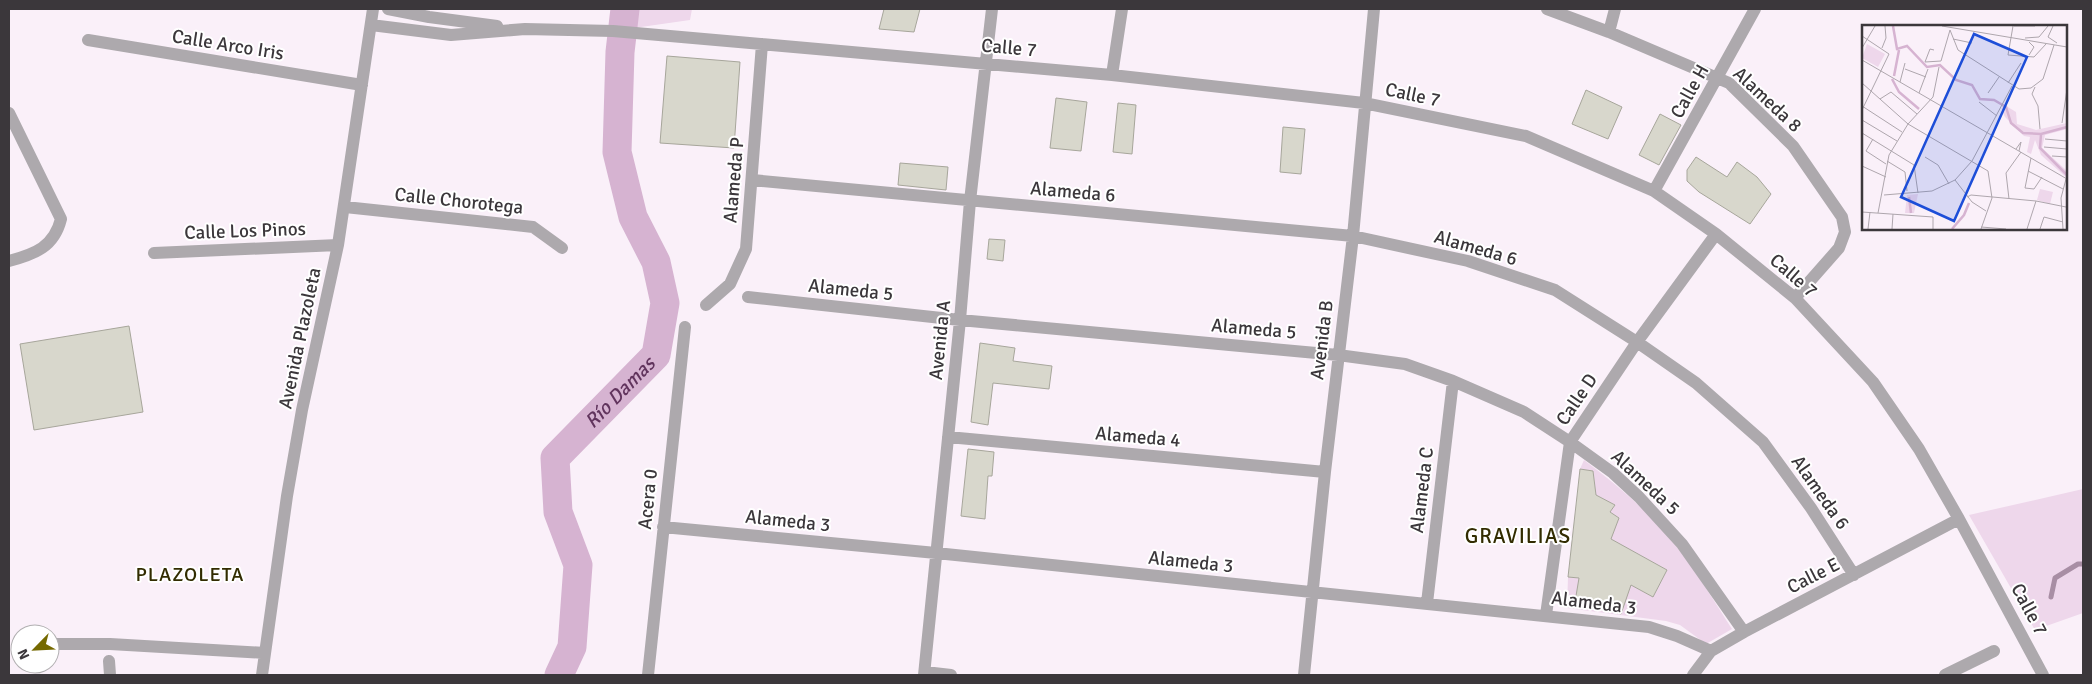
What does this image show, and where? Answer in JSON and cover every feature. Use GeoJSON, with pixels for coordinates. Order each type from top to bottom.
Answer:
{"type":"FeatureCollection","features":[{"type":"Feature","properties":{"kind":"street","name":"Avenida Plazoleta"},"geometry":{"type":"LineString","coordinates":[[262,675],[274,580],[302,410],[345,206],[373,9]]}},
{"type":"Feature","properties":{"kind":"street","name":"Calle 7"},"geometry":{"type":"LineString","coordinates":[[388,9],[524,30]]}},
{"type":"Feature","properties":{"kind":"street","name":"Avenida A"},"geometry":{"type":"LineString","coordinates":[[924,674],[960,320],[970,201],[992,9]]}},
{"type":"Feature","properties":{"kind":"street"},"geometry":{"type":"LineString","coordinates":[[1112,76],[1122,9]]}},
{"type":"Feature","properties":{"kind":"street","name":"Avenida B"},"geometry":{"type":"LineString","coordinates":[[1304,675],[1338,355],[1353,236],[1374,9]]}},
{"type":"Feature","properties":{"kind":"street","name":"Alameda 8"},"geometry":{"type":"LineString","coordinates":[[1547,9],[1608,32],[1729,83],[1793,146],[1842,217],[1845,232],[1839,248],[1795,298]]}},
{"type":"Feature","properties":{"kind":"street"},"geometry":{"type":"LineString","coordinates":[[1608,32],[1616,9]]}},
{"type":"Feature","properties":{"kind":"street","name":"Calle H"},"geometry":{"type":"LineString","coordinates":[[1654,191],[1755,9]]}},
{"type":"Feature","properties":{"kind":"street","name":"Calle 7"},"geometry":{"type":"LineString","coordinates":[[371,25],[451,35],[524,30],[613,31],[1112,76],[1364,103],[1526,136],[1654,191],[1716,234],[1795,298],[1873,382],[1919,449],[2043,675]]}},
{"type":"Feature","properties":{"kind":"street","name":"Calle Arco Iris"},"geometry":{"type":"LineString","coordinates":[[88,40],[362,85]]}},
{"type":"Feature","properties":{"kind":"street","name":"Alameda P"},"geometry":{"type":"LineString","coordinates":[[706,305],[730,284],[746,249],[762,44]]}},
{"type":"Feature","properties":{"kind":"street"},"geometry":{"type":"LineString","coordinates":[[9,113],[61,220],[57,234],[46,245],[30,255],[9,261]]}},
{"type":"Feature","properties":{"kind":"street"},"geometry":{"type":"LineString","coordinates":[[752,180],[970,201]]}},
{"type":"Feature","properties":{"kind":"street","name":"Alameda 6"},"geometry":{"type":"LineString","coordinates":[[970,201],[1353,236],[1468,260],[1555,290],[1637,342],[1696,384],[1762,442],[1811,508],[1854,575]]}},
{"type":"Feature","properties":{"kind":"street","name":"Calle Chorotega"},"geometry":{"type":"LineString","coordinates":[[345,206],[533,227],[562,248]]}},
{"type":"Feature","properties":{"kind":"street","name":"Calle D"},"geometry":{"type":"LineString","coordinates":[[1546,616],[1570,442],[1637,342],[1716,234]]}},
{"type":"Feature","properties":{"kind":"street","name":"Calle Los Pinos"},"geometry":{"type":"LineString","coordinates":[[154,253],[338,245]]}},
{"type":"Feature","properties":{"kind":"street","name":"Alameda 5"},"geometry":{"type":"LineString","coordinates":[[748,297],[960,320],[1338,355],[1405,364],[1453,381],[1524,412],[1614,473],[1639,496],[1682,544],[1744,632]]}},
{"type":"Feature","properties":{"kind":"street","name":"Acera 0"},"geometry":{"type":"LineString","coordinates":[[648,675],[686,327]]}},
{"type":"Feature","properties":{"kind":"street","name":"Alameda C"},"geometry":{"type":"LineString","coordinates":[[1427,604],[1453,381]]}},
{"type":"Feature","properties":{"kind":"street","name":"Alameda 4"},"geometry":{"type":"LineString","coordinates":[[948,437],[1325,472]]}},
{"type":"Feature","properties":{"kind":"street","name":"Calle E"},"geometry":{"type":"LineString","coordinates":[[1693,675],[1711,652],[1744,632],[1959,519]]}},
{"type":"Feature","properties":{"kind":"street","name":"Alameda 3"},"geometry":{"type":"LineString","coordinates":[[663,527],[936,553],[1649,627],[1677,636],[1711,652]]}},
{"type":"Feature","properties":{"kind":"street"},"geometry":{"type":"LineString","coordinates":[[60,644],[128,645],[265,653]]}},
{"type":"Feature","properties":{"kind":"street"},"geometry":{"type":"LineString","coordinates":[[1945,675],[1994,651]]}},
{"type":"Feature","properties":{"kind":"street"},"geometry":{"type":"LineString","coordinates":[[109,661],[110,675]]}},
{"type":"Feature","properties":{"kind":"street"},"geometry":{"type":"LineString","coordinates":[[924,674],[951,675]]}},
{"type":"Feature","properties":{"kind":"shaded area"},"geometry":{"type":"Polygon","coordinates":[[[616,9],[692,9],[690,20],[613,31],[616,9]]]}},
{"type":"Feature","properties":{"kind":"shaded area"},"geometry":{"type":"Polygon","coordinates":[[[1584,460],[1624,492],[1662,528],[1696,573],[1732,629],[1706,644],[1680,625],[1666,621],[1567,608],[1568,577],[1631,585],[1653,597],[1667,570],[1605,536],[1612,524],[1616,525],[1619,518],[1610,512],[1615,505],[1596,495],[1593,471],[1580,469],[1584,460]]]}},
{"type":"Feature","properties":{"kind":"shaded area"},"geometry":{"type":"Polygon","coordinates":[[[2083,489],[2083,613],[2035,630],[1969,515],[2083,489]]]}},
{"type":"Feature","properties":{"kind":"building"},"geometry":{"type":"Polygon","coordinates":[[[884,9],[920,9],[914,32],[879,29],[884,9]]]}},
{"type":"Feature","properties":{"kind":"building"},"geometry":{"type":"Polygon","coordinates":[[[667,56],[740,62],[734,148],[660,143],[667,56]]]}},
{"type":"Feature","properties":{"kind":"building"},"geometry":{"type":"Polygon","coordinates":[[[1586,90],[1622,107],[1608,139],[1572,124],[1586,90]]]}},
{"type":"Feature","properties":{"kind":"building"},"geometry":{"type":"Polygon","coordinates":[[[1056,98],[1087,102],[1081,151],[1050,148],[1056,98]]]}},
{"type":"Feature","properties":{"kind":"building"},"geometry":{"type":"Polygon","coordinates":[[[1118,103],[1136,105],[1132,154],[1113,152],[1118,103]]]}},
{"type":"Feature","properties":{"kind":"building"},"geometry":{"type":"Polygon","coordinates":[[[1660,114],[1681,125],[1659,165],[1639,155],[1660,114]]]}},
{"type":"Feature","properties":{"kind":"building"},"geometry":{"type":"Polygon","coordinates":[[[1283,127],[1305,129],[1301,174],[1280,172],[1283,127]]]}},
{"type":"Feature","properties":{"kind":"building"},"geometry":{"type":"Polygon","coordinates":[[[1696,157],[1727,177],[1737,162],[1757,177],[1771,194],[1750,224],[1699,192],[1687,181],[1687,170],[1696,157]]]}},
{"type":"Feature","properties":{"kind":"building"},"geometry":{"type":"Polygon","coordinates":[[[900,163],[948,167],[946,190],[898,185],[900,163]]]}},
{"type":"Feature","properties":{"kind":"building"},"geometry":{"type":"Polygon","coordinates":[[[989,239],[1005,240],[1003,261],[987,259],[989,239]]]}},
{"type":"Feature","properties":{"kind":"building"},"geometry":{"type":"Polygon","coordinates":[[[129,326],[143,412],[34,430],[20,344],[129,326]]]}},
{"type":"Feature","properties":{"kind":"building"},"geometry":{"type":"Polygon","coordinates":[[[980,343],[1015,348],[1013,361],[1052,366],[1049,389],[993,383],[988,425],[971,422],[980,343]]]}},
{"type":"Feature","properties":{"kind":"building"},"geometry":{"type":"Polygon","coordinates":[[[968,449],[994,452],[992,476],[988,476],[985,519],[961,516],[968,449]]]}},
{"type":"Feature","properties":{"kind":"building"},"geometry":{"type":"Polygon","coordinates":[[[1580,469],[1593,471],[1596,495],[1615,505],[1610,512],[1619,518],[1611,539],[1667,570],[1653,597],[1631,585],[1621,614],[1575,602],[1579,578],[1568,577],[1580,469]]]}},
{"type":"Feature","properties":{"kind":"waterway","name":"Río Damas"},"geometry":{"type":"LineString","coordinates":[[559,675],[572,647],[578,565],[558,512],[555,458],[656,355],[665,303],[656,262],[633,217],[617,152],[620,52],[625,9]]}},
{"type":"Feature","properties":{"kind":"waterway"},"geometry":{"type":"LineString","coordinates":[[2051,597],[2055,578],[2078,564],[2083,564]]}},
{"type":"Feature","properties":{"kind":"district","name":"GRAVILIAS"},"geometry":{"type":"Point","coordinates":[1518,536]}},
{"type":"Feature","properties":{"kind":"district","name":"PLAZOLETA"},"geometry":{"type":"Point","coordinates":[190,574]}}]}
